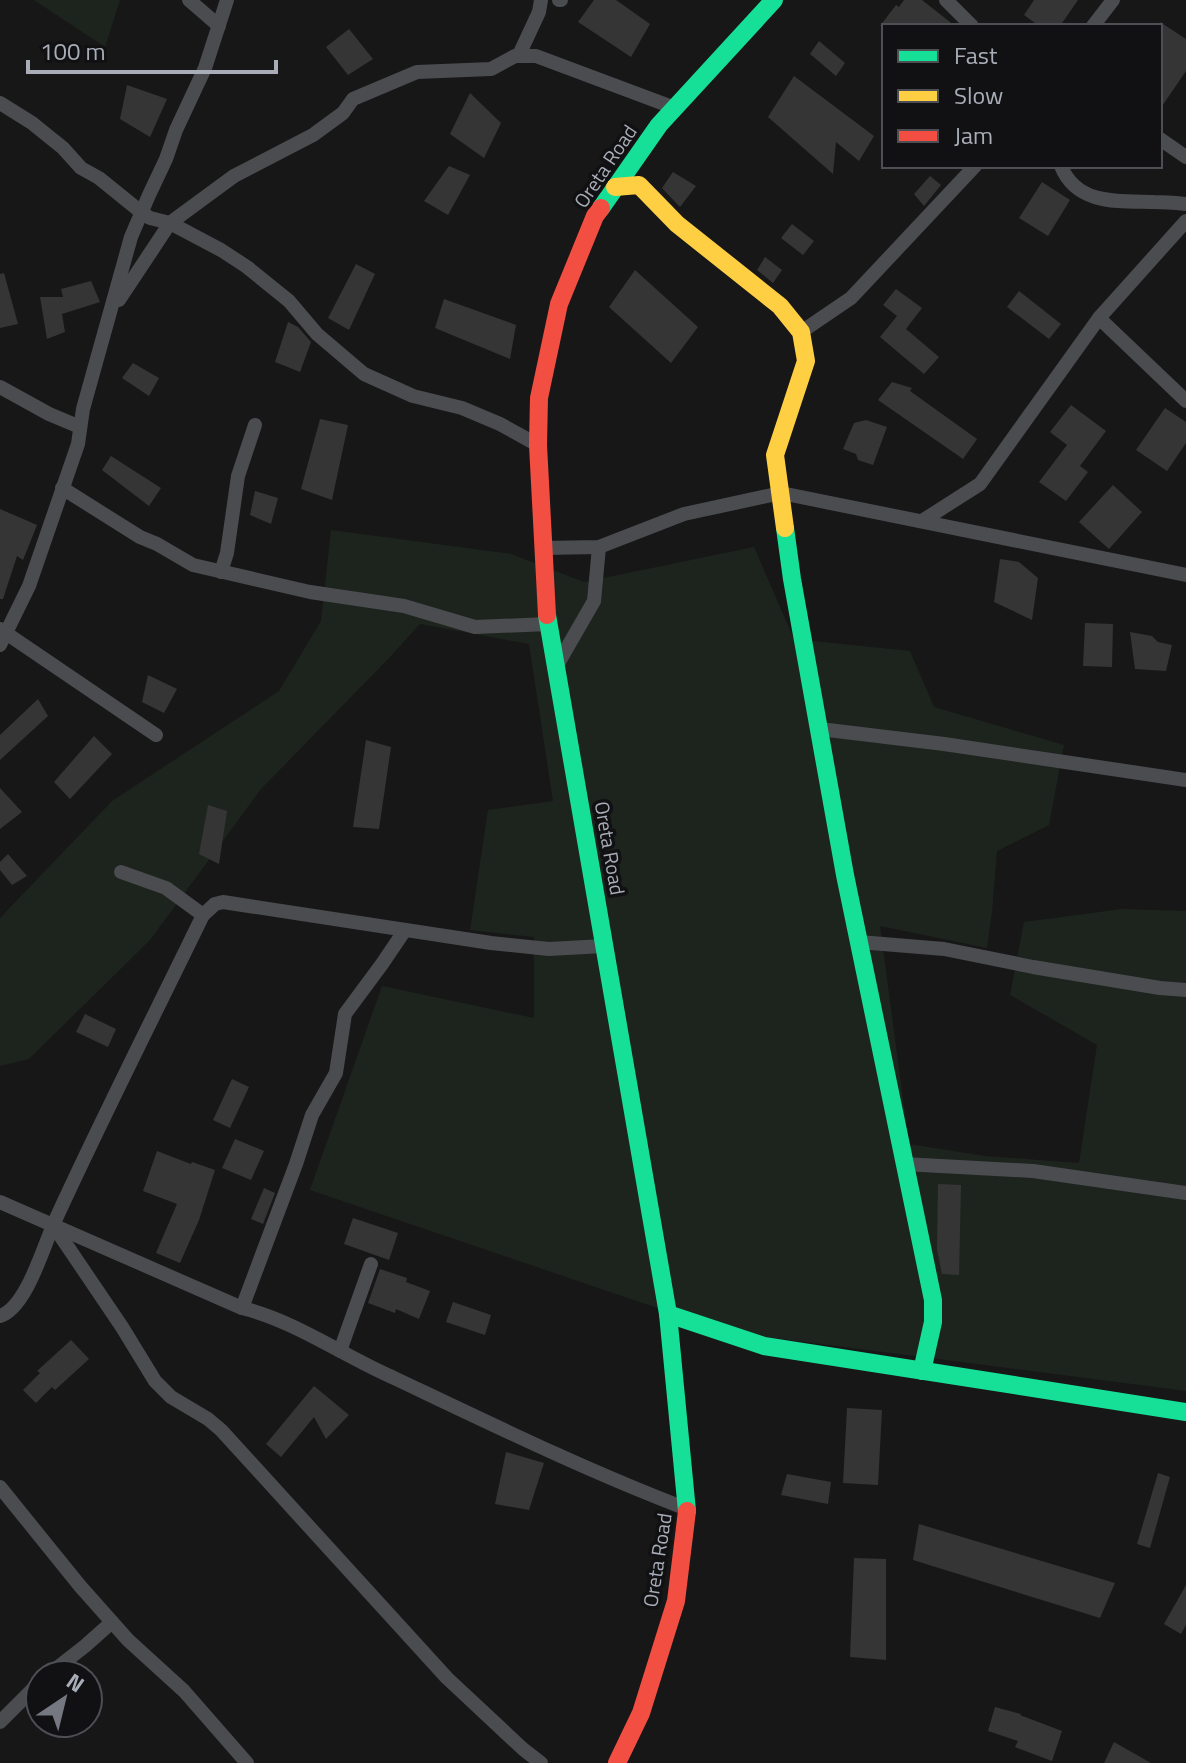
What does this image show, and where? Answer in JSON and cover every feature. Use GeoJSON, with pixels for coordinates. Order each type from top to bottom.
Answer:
{"type":"FeatureCollection","features":[{"type":"Feature","properties":{"kind":"street"},"geometry":{"type":"LineString","coordinates":[[189,0],[219,26]]}},
{"type":"Feature","properties":{"kind":"street"},"geometry":{"type":"LineString","coordinates":[[156,735],[2,636],[29,586],[78,444],[83,409],[131,237],[205,68],[227,0]]}},
{"type":"Feature","properties":{"kind":"street"},"geometry":{"type":"LineString","coordinates":[[519,55],[539,12],[541,0]]}},
{"type":"Feature","properties":{"kind":"street","name":"Oreta Road"},"geometry":{"type":"LineString","coordinates":[[617,1763],[641,1713],[676,1601],[687,1509],[668,1314],[548,624],[538,445],[539,398],[559,304],[595,216],[659,125],[774,0]]}},
{"type":"Feature","properties":{"kind":"street"},"geometry":{"type":"LineString","coordinates":[[946,0],[970,24]]}},
{"type":"Feature","properties":{"kind":"street"},"geometry":{"type":"LineString","coordinates":[[1095,24],[1113,0]]}},
{"type":"Feature","properties":{"kind":"street"},"geometry":{"type":"LineString","coordinates":[[111,312],[170,223],[234,176],[313,135],[343,113],[353,99],[417,72],[491,69],[519,55],[536,56],[675,108]]}},
{"type":"Feature","properties":{"kind":"street"},"geometry":{"type":"LineString","coordinates":[[0,103],[32,123],[63,148],[81,168],[99,178],[150,218],[170,223],[247,267],[289,301],[317,334],[364,374],[413,396],[462,408],[538,445]]}},
{"type":"Feature","properties":{"kind":"street"},"geometry":{"type":"LineString","coordinates":[[1162,140],[1186,157]]}},
{"type":"Feature","properties":{"kind":"street"},"geometry":{"type":"LineString","coordinates":[[801,332],[851,298],[973,168]]}},
{"type":"Feature","properties":{"kind":"street"},"geometry":{"type":"LineString","coordinates":[[1062,168],[1069,181],[1092,196],[1116,202],[1186,204]]}},
{"type":"Feature","properties":{"kind":"street"},"geometry":{"type":"LineString","coordinates":[[615,187],[639,185],[677,224],[780,306],[801,332],[806,361],[775,455],[792,579],[845,875],[933,1300],[933,1322],[922,1371]]}},
{"type":"Feature","properties":{"kind":"street"},"geometry":{"type":"LineString","coordinates":[[922,521],[980,484],[1099,318],[1186,221]]}},
{"type":"Feature","properties":{"kind":"street"},"geometry":{"type":"LineString","coordinates":[[1099,318],[1186,401]]}},
{"type":"Feature","properties":{"kind":"street"},"geometry":{"type":"LineString","coordinates":[[0,387],[80,427]]}},
{"type":"Feature","properties":{"kind":"street"},"geometry":{"type":"LineString","coordinates":[[221,572],[227,553],[238,476],[255,425]]}},
{"type":"Feature","properties":{"kind":"street"},"geometry":{"type":"LineString","coordinates":[[62,488],[140,537],[193,565],[310,592],[404,606],[475,627],[548,624]]}},
{"type":"Feature","properties":{"kind":"street"},"geometry":{"type":"LineString","coordinates":[[543,548],[599,547],[684,514],[781,493],[1186,575]]}},
{"type":"Feature","properties":{"kind":"street"},"geometry":{"type":"LineString","coordinates":[[556,667],[594,601],[599,547]]}},
{"type":"Feature","properties":{"kind":"street"},"geometry":{"type":"LineString","coordinates":[[820,729],[1186,780]]}},
{"type":"Feature","properties":{"kind":"street"},"geometry":{"type":"LineString","coordinates":[[121,872],[166,888],[203,915]]}},
{"type":"Feature","properties":{"kind":"street"},"geometry":{"type":"LineString","coordinates":[[0,1316],[9,1313],[29,1284],[53,1225],[203,915],[215,904],[223,902],[549,949],[604,946]]}},
{"type":"Feature","properties":{"kind":"street"},"geometry":{"type":"LineString","coordinates":[[242,1308],[312,1115],[336,1073],[345,1014],[405,930]]}},
{"type":"Feature","properties":{"kind":"street"},"geometry":{"type":"LineString","coordinates":[[859,942],[944,949],[1033,967],[1186,990]]}},
{"type":"Feature","properties":{"kind":"street"},"geometry":{"type":"LineString","coordinates":[[904,1164],[1033,1171],[1186,1193]]}},
{"type":"Feature","properties":{"kind":"street"},"geometry":{"type":"LineString","coordinates":[[0,1202],[297,1329],[392,1378],[644,1493],[687,1509]]}},
{"type":"Feature","properties":{"kind":"street"},"geometry":{"type":"LineString","coordinates":[[53,1225],[155,1381],[171,1397],[221,1430],[447,1678],[541,1763]]}},
{"type":"Feature","properties":{"kind":"street"},"geometry":{"type":"LineString","coordinates":[[340,1351],[371,1264]]}},
{"type":"Feature","properties":{"kind":"street"},"geometry":{"type":"LineString","coordinates":[[668,1314],[764,1346],[1186,1412]]}},
{"type":"Feature","properties":{"kind":"street"},"geometry":{"type":"LineString","coordinates":[[0,1487],[128,1640],[184,1691],[247,1763]]}},
{"type":"Feature","properties":{"kind":"street"},"geometry":{"type":"LineString","coordinates":[[68,1659],[112,1622]]}},
{"type":"Feature","properties":{"kind":"street"},"geometry":{"type":"LineString","coordinates":[[0,1722],[24,1698]]}},
{"type":"Feature","properties":{"kind":"shaded area"},"geometry":{"type":"Polygon","coordinates":[[[34,0],[120,0],[105,47],[34,0]]]}},
{"type":"Feature","properties":{"kind":"shaded area"},"geometry":{"type":"Polygon","coordinates":[[[331,530],[511,554],[584,582],[754,547],[794,639],[910,651],[934,707],[1064,745],[1049,825],[997,851],[987,948],[880,926],[909,1144],[985,1156],[1079,1163],[1097,1045],[1010,995],[1024,922],[1122,909],[1186,911],[1186,1391],[728,1332],[310,1190],[382,986],[534,1018],[534,937],[470,930],[488,810],[553,801],[529,644],[420,624],[261,789],[150,940],[29,1059],[0,1066],[0,918],[112,801],[279,691],[321,621],[331,530]]]}},
{"type":"Feature","properties":{"kind":"building"},"geometry":{"type":"Polygon","coordinates":[[[594,0],[616,0],[650,24],[631,57],[578,22],[594,0]]]}},
{"type":"Feature","properties":{"kind":"building"},"geometry":{"type":"Polygon","coordinates":[[[904,0],[922,0],[952,24],[880,26],[896,5],[899,7],[904,0]]]}},
{"type":"Feature","properties":{"kind":"building"},"geometry":{"type":"Polygon","coordinates":[[[1034,0],[1078,0],[1061,24],[1036,24],[1024,15],[1034,0]]]}},
{"type":"Feature","properties":{"kind":"building"},"geometry":{"type":"Polygon","coordinates":[[[1160,22],[1186,39],[1186,71],[1162,106],[1162,24],[1160,22]]]}},
{"type":"Feature","properties":{"kind":"building"},"geometry":{"type":"Polygon","coordinates":[[[349,29],[373,59],[348,75],[326,47],[349,29]]]}},
{"type":"Feature","properties":{"kind":"building"},"geometry":{"type":"Polygon","coordinates":[[[819,41],[845,63],[836,76],[810,54],[819,41]]]}},
{"type":"Feature","properties":{"kind":"building"},"geometry":{"type":"Polygon","coordinates":[[[794,76],[874,136],[859,161],[836,142],[833,174],[768,117],[794,76]]]}},
{"type":"Feature","properties":{"kind":"building"},"geometry":{"type":"Polygon","coordinates":[[[127,85],[167,99],[150,137],[120,119],[127,85]]]}},
{"type":"Feature","properties":{"kind":"building"},"geometry":{"type":"Polygon","coordinates":[[[470,93],[501,123],[484,158],[450,134],[470,93]]]}},
{"type":"Feature","properties":{"kind":"building"},"geometry":{"type":"Polygon","coordinates":[[[449,166],[470,175],[448,215],[424,201],[449,166]]]}},
{"type":"Feature","properties":{"kind":"building"},"geometry":{"type":"Polygon","coordinates":[[[673,172],[696,186],[680,207],[662,188],[673,172]]]}},
{"type":"Feature","properties":{"kind":"building"},"geometry":{"type":"Polygon","coordinates":[[[930,176],[941,185],[924,206],[914,194],[930,176]]]}},
{"type":"Feature","properties":{"kind":"building"},"geometry":{"type":"Polygon","coordinates":[[[1042,182],[1070,200],[1048,236],[1019,218],[1042,182]]]}},
{"type":"Feature","properties":{"kind":"building"},"geometry":{"type":"Polygon","coordinates":[[[792,224],[814,241],[803,255],[781,238],[792,224]]]}},
{"type":"Feature","properties":{"kind":"building"},"geometry":{"type":"Polygon","coordinates":[[[765,257],[782,270],[773,283],[757,270],[765,257]]]}},
{"type":"Feature","properties":{"kind":"building"},"geometry":{"type":"Polygon","coordinates":[[[356,264],[375,274],[349,330],[328,318],[356,264]]]}},
{"type":"Feature","properties":{"kind":"building"},"geometry":{"type":"Polygon","coordinates":[[[635,270],[698,327],[671,363],[609,307],[635,270]]]}},
{"type":"Feature","properties":{"kind":"building"},"geometry":{"type":"Polygon","coordinates":[[[4,273],[18,324],[0,328],[0,274],[4,273]]]}},
{"type":"Feature","properties":{"kind":"building"},"geometry":{"type":"Polygon","coordinates":[[[91,281],[100,302],[62,314],[65,332],[47,339],[40,297],[63,297],[61,289],[91,281]]]}},
{"type":"Feature","properties":{"kind":"building"},"geometry":{"type":"Polygon","coordinates":[[[896,289],[922,308],[906,329],[939,357],[924,374],[880,337],[897,316],[883,305],[896,289]]]}},
{"type":"Feature","properties":{"kind":"building"},"geometry":{"type":"Polygon","coordinates":[[[1019,291],[1061,324],[1049,339],[1007,307],[1019,291]]]}},
{"type":"Feature","properties":{"kind":"building"},"geometry":{"type":"Polygon","coordinates":[[[444,299],[516,325],[510,359],[435,328],[444,299]]]}},
{"type":"Feature","properties":{"kind":"building"},"geometry":{"type":"Polygon","coordinates":[[[288,322],[298,327],[311,342],[300,372],[275,362],[288,322]]]}},
{"type":"Feature","properties":{"kind":"building"},"geometry":{"type":"Polygon","coordinates":[[[133,363],[159,378],[149,396],[122,378],[133,363]]]}},
{"type":"Feature","properties":{"kind":"building"},"geometry":{"type":"Polygon","coordinates":[[[892,382],[912,388],[910,391],[977,439],[963,459],[878,400],[892,382]]]}},
{"type":"Feature","properties":{"kind":"building"},"geometry":{"type":"Polygon","coordinates":[[[1071,405],[1106,431],[1080,466],[1088,472],[1066,501],[1039,482],[1067,445],[1050,432],[1071,405]]]}},
{"type":"Feature","properties":{"kind":"building"},"geometry":{"type":"Polygon","coordinates":[[[1165,408],[1186,422],[1186,443],[1167,471],[1136,450],[1165,408]]]}},
{"type":"Feature","properties":{"kind":"building"},"geometry":{"type":"Polygon","coordinates":[[[320,419],[348,425],[332,500],[301,489],[320,419]]]}},
{"type":"Feature","properties":{"kind":"building"},"geometry":{"type":"Polygon","coordinates":[[[866,420],[887,427],[873,465],[858,460],[856,454],[843,449],[854,423],[866,420]]]}},
{"type":"Feature","properties":{"kind":"building"},"geometry":{"type":"Polygon","coordinates":[[[111,456],[161,488],[149,506],[102,470],[111,456]]]}},
{"type":"Feature","properties":{"kind":"building"},"geometry":{"type":"Polygon","coordinates":[[[1113,485],[1142,512],[1109,549],[1079,522],[1113,485]]]}},
{"type":"Feature","properties":{"kind":"building"},"geometry":{"type":"Polygon","coordinates":[[[255,491],[278,498],[271,524],[250,515],[255,491]]]}},
{"type":"Feature","properties":{"kind":"building"},"geometry":{"type":"Polygon","coordinates":[[[0,509],[37,525],[23,560],[17,556],[3,599],[0,599],[0,509]]]}},
{"type":"Feature","properties":{"kind":"building"},"geometry":{"type":"Polygon","coordinates":[[[1000,559],[1019,562],[1038,578],[1032,620],[994,602],[1000,559]]]}},
{"type":"Feature","properties":{"kind":"building"},"geometry":{"type":"Polygon","coordinates":[[[1085,623],[1113,624],[1112,667],[1083,666],[1085,623]]]}},
{"type":"Feature","properties":{"kind":"building"},"geometry":{"type":"Polygon","coordinates":[[[1130,632],[1152,636],[1158,642],[1172,645],[1166,671],[1135,669],[1130,632]]]}},
{"type":"Feature","properties":{"kind":"building"},"geometry":{"type":"Polygon","coordinates":[[[148,675],[177,689],[164,713],[142,702],[148,675]]]}},
{"type":"Feature","properties":{"kind":"building"},"geometry":{"type":"Polygon","coordinates":[[[38,699],[48,716],[0,760],[0,735],[38,699]]]}},
{"type":"Feature","properties":{"kind":"building"},"geometry":{"type":"Polygon","coordinates":[[[94,736],[112,754],[70,799],[54,782],[94,736]]]}},
{"type":"Feature","properties":{"kind":"building"},"geometry":{"type":"Polygon","coordinates":[[[366,740],[391,747],[379,829],[353,827],[366,740]]]}},
{"type":"Feature","properties":{"kind":"building"},"geometry":{"type":"Polygon","coordinates":[[[0,788],[22,812],[0,829],[0,788]]]}},
{"type":"Feature","properties":{"kind":"building"},"geometry":{"type":"Polygon","coordinates":[[[208,805],[227,811],[219,864],[199,854],[208,805]]]}},
{"type":"Feature","properties":{"kind":"building"},"geometry":{"type":"Polygon","coordinates":[[[8,854],[27,876],[12,885],[0,870],[0,862],[8,854]]]}},
{"type":"Feature","properties":{"kind":"building"},"geometry":{"type":"Polygon","coordinates":[[[85,1014],[116,1029],[108,1047],[76,1032],[85,1014]]]}},
{"type":"Feature","properties":{"kind":"building"},"geometry":{"type":"Polygon","coordinates":[[[232,1079],[249,1087],[230,1128],[213,1120],[232,1079]]]}},
{"type":"Feature","properties":{"kind":"building"},"geometry":{"type":"Polygon","coordinates":[[[235,1139],[264,1151],[251,1180],[222,1168],[235,1139]]]}},
{"type":"Feature","properties":{"kind":"building"},"geometry":{"type":"Polygon","coordinates":[[[157,1151],[215,1170],[199,1220],[180,1263],[156,1253],[177,1204],[143,1191],[157,1151]]]}},
{"type":"Feature","properties":{"kind":"building"},"geometry":{"type":"Polygon","coordinates":[[[938,1184],[961,1185],[959,1275],[942,1274],[937,1249],[938,1184]]]}},
{"type":"Feature","properties":{"kind":"building"},"geometry":{"type":"Polygon","coordinates":[[[264,1188],[275,1193],[263,1224],[251,1219],[264,1188]]]}},
{"type":"Feature","properties":{"kind":"building"},"geometry":{"type":"Polygon","coordinates":[[[353,1218],[398,1233],[389,1260],[344,1244],[353,1218]]]}},
{"type":"Feature","properties":{"kind":"building"},"geometry":{"type":"Polygon","coordinates":[[[380,1269],[407,1278],[406,1282],[430,1291],[419,1319],[396,1309],[395,1313],[368,1303],[380,1269]]]}},
{"type":"Feature","properties":{"kind":"building"},"geometry":{"type":"Polygon","coordinates":[[[453,1302],[491,1315],[485,1335],[446,1322],[453,1302]]]}},
{"type":"Feature","properties":{"kind":"building"},"geometry":{"type":"Polygon","coordinates":[[[71,1340],[89,1359],[36,1403],[23,1390],[40,1373],[37,1371],[71,1340]]]}},
{"type":"Feature","properties":{"kind":"building"},"geometry":{"type":"Polygon","coordinates":[[[314,1386],[349,1415],[326,1439],[314,1417],[281,1457],[266,1444],[314,1386]]]}},
{"type":"Feature","properties":{"kind":"building"},"geometry":{"type":"Polygon","coordinates":[[[847,1408],[882,1410],[878,1485],[843,1483],[847,1408]]]}},
{"type":"Feature","properties":{"kind":"building"},"geometry":{"type":"Polygon","coordinates":[[[506,1452],[544,1463],[529,1510],[495,1504],[506,1452]]]}},
{"type":"Feature","properties":{"kind":"building"},"geometry":{"type":"Polygon","coordinates":[[[1158,1473],[1170,1477],[1150,1548],[1137,1544],[1158,1473]]]}},
{"type":"Feature","properties":{"kind":"building"},"geometry":{"type":"Polygon","coordinates":[[[787,1474],[831,1482],[828,1504],[781,1495],[787,1474]]]}},
{"type":"Feature","properties":{"kind":"building"},"geometry":{"type":"Polygon","coordinates":[[[919,1524],[1115,1583],[1100,1618],[913,1560],[919,1524]]]}},
{"type":"Feature","properties":{"kind":"building"},"geometry":{"type":"Polygon","coordinates":[[[854,1558],[886,1559],[886,1660],[850,1657],[854,1558]]]}},
{"type":"Feature","properties":{"kind":"building"},"geometry":{"type":"Polygon","coordinates":[[[1186,1585],[1186,1625],[1181,1634],[1164,1624],[1186,1585]]]}},
{"type":"Feature","properties":{"kind":"building"},"geometry":{"type":"Polygon","coordinates":[[[995,1707],[1062,1731],[1052,1761],[1015,1747],[1018,1741],[988,1731],[995,1707]]]}},
{"type":"Feature","properties":{"kind":"building"},"geometry":{"type":"Polygon","coordinates":[[[1114,1742],[1151,1763],[1104,1763],[1114,1742]]]}},
{"type":"Feature","properties":{"kind":"traffic: fast"},"geometry":{"type":"LineString","coordinates":[[601,208],[659,125],[774,0]]}},
{"type":"Feature","properties":{"kind":"traffic: fast"},"geometry":{"type":"LineString","coordinates":[[785,528],[845,875],[933,1300],[933,1322],[922,1371]]}},
{"type":"Feature","properties":{"kind":"traffic: fast"},"geometry":{"type":"LineString","coordinates":[[547,615],[668,1314],[687,1511]]}},
{"type":"Feature","properties":{"kind":"traffic: fast"},"geometry":{"type":"LineString","coordinates":[[668,1314],[764,1346],[1186,1412]]}},
{"type":"Feature","properties":{"kind":"traffic: slow"},"geometry":{"type":"LineString","coordinates":[[615,187],[639,185],[677,224],[780,306],[801,332],[806,361],[775,455],[785,528]]}},
{"type":"Feature","properties":{"kind":"traffic: jam"},"geometry":{"type":"LineString","coordinates":[[547,615],[538,445],[539,398],[559,304],[601,208]]}},
{"type":"Feature","properties":{"kind":"traffic: jam"},"geometry":{"type":"LineString","coordinates":[[617,1763],[641,1713],[676,1601],[687,1511]]}}]}
